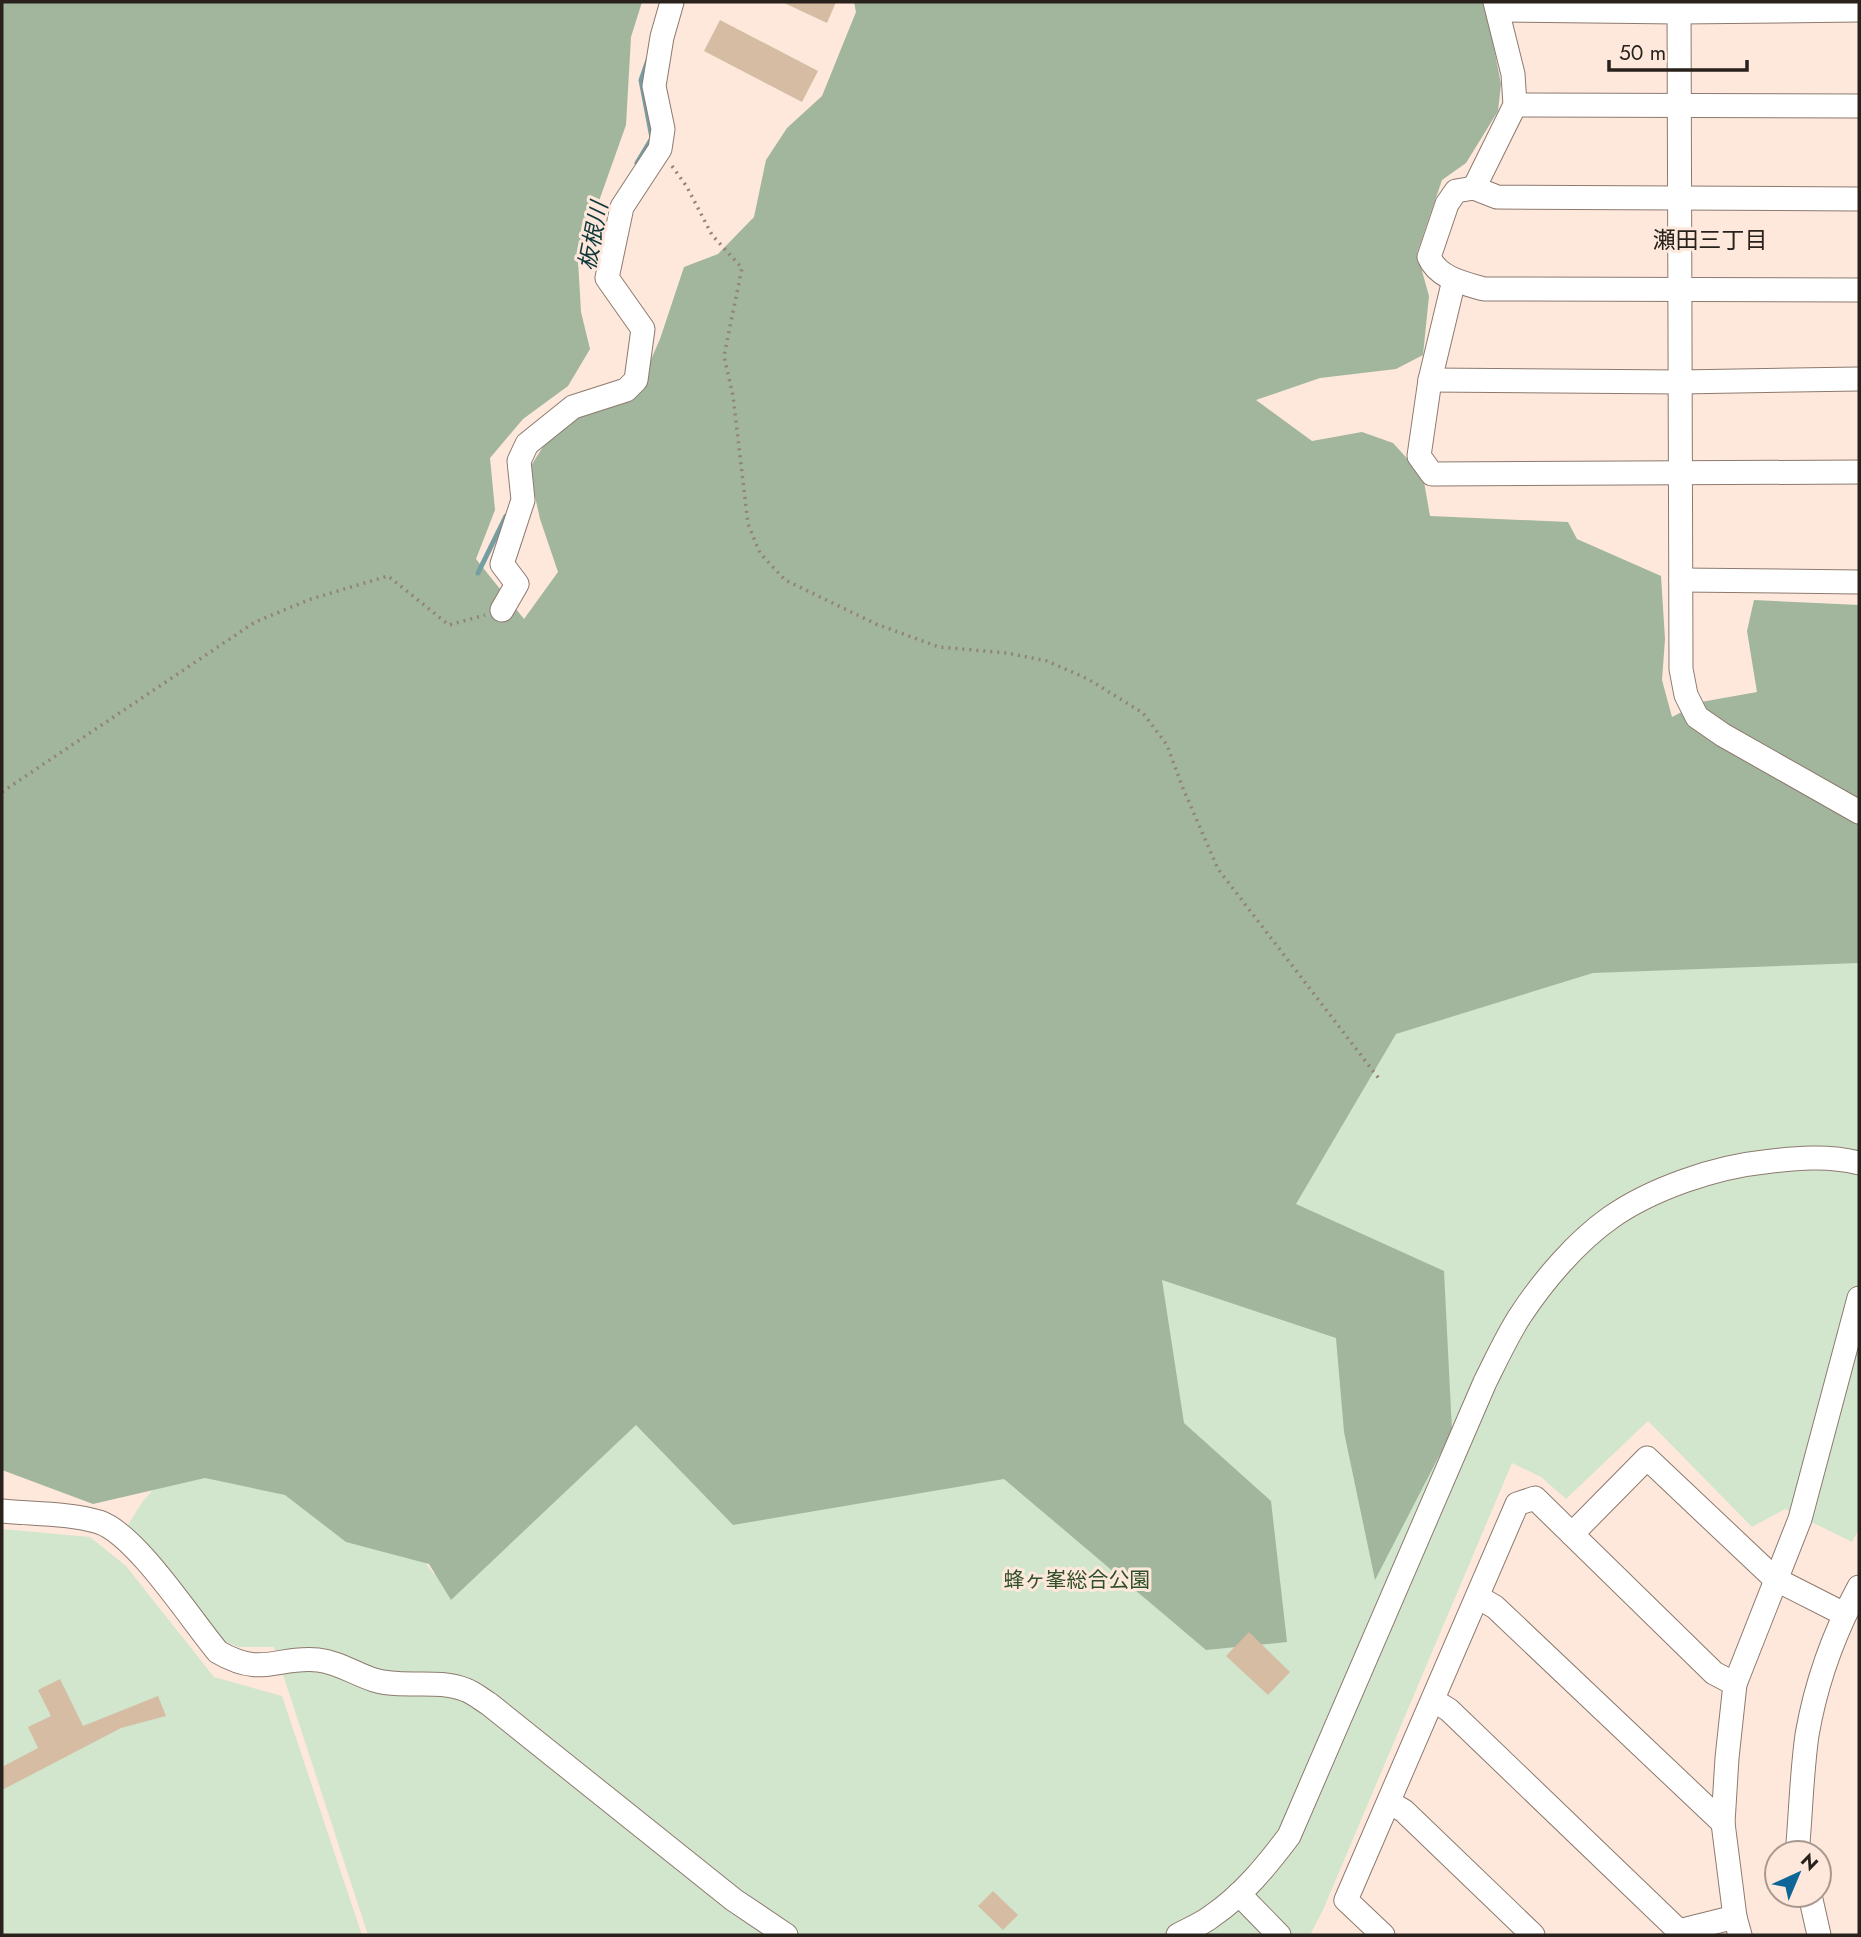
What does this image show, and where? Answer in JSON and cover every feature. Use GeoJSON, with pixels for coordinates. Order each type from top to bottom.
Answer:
{"type":"FeatureCollection","features":[{"type":"Feature","properties":{"kind":"street"},"geometry":{"type":"LineString","coordinates":[[502,611],[517,584],[502,564],[523,500],[519,461],[527,444],[573,407],[626,390],[636,380],[643,329],[607,278],[622,207],[660,149],[663,129],[654,86],[662,37],[672,2]]}},
{"type":"Feature","properties":{"kind":"street"},"geometry":{"type":"LineString","coordinates":[[1474,188],[1516,105],[1513,74],[1496,6],[1859,10]]}},
{"type":"Feature","properties":{"kind":"street"},"geometry":{"type":"LineString","coordinates":[[1679,7],[1681,668],[1685,695],[1697,717],[1723,735],[1859,813]]}},
{"type":"Feature","properties":{"kind":"street"},"geometry":{"type":"LineString","coordinates":[[1516,105],[1859,106]]}},
{"type":"Feature","properties":{"kind":"street"},"geometry":{"type":"LineString","coordinates":[[1859,199],[1497,197],[1474,188],[1456,191],[1452,197],[1429,257],[1433,267],[1454,280],[1484,289],[1859,290]]}},
{"type":"Feature","properties":{"kind":"street"},"geometry":{"type":"LineString","coordinates":[[1454,280],[1430,380],[1419,456],[1432,474],[1859,472]]}},
{"type":"Feature","properties":{"kind":"street"},"geometry":{"type":"LineString","coordinates":[[1430,380],[1680,382],[1859,379]]}},
{"type":"Feature","properties":{"kind":"street"},"geometry":{"type":"LineString","coordinates":[[1681,580],[1859,582]]}},
{"type":"Feature","properties":{"kind":"street"},"geometry":{"type":"LineString","coordinates":[[1178,1935],[1212,1917],[1239,1894],[1289,1836],[1485,1382],[1519,1318],[1539,1289],[1568,1256],[1610,1218],[1696,1176],[1736,1165],[1796,1158],[1859,1163]]}},
{"type":"Feature","properties":{"kind":"street"},"geometry":{"type":"LineString","coordinates":[[1433,1700],[1449,1710],[1679,1931],[1738,1926],[1723,1823],[1735,1684],[1800,1519],[1859,1298]]}},
{"type":"Feature","properties":{"kind":"street"},"geometry":{"type":"LineString","coordinates":[[1572,1534],[1647,1458],[1775,1579],[1844,1614]]}},
{"type":"Feature","properties":{"kind":"street"},"geometry":{"type":"LineString","coordinates":[[1383,1935],[1346,1900],[1517,1504],[1535,1498],[1714,1673],[1735,1684]]}},
{"type":"Feature","properties":{"kind":"street"},"geometry":{"type":"LineString","coordinates":[[2,1511],[82,1519],[100,1523],[119,1533],[139,1551],[218,1652],[236,1662],[259,1667],[316,1660],[332,1663],[376,1681],[452,1685],[468,1690],[734,1900],[786,1935]]}},
{"type":"Feature","properties":{"kind":"street"},"geometry":{"type":"LineString","coordinates":[[1798,1839],[1807,1737],[1814,1699],[1844,1614],[1859,1587]]}},
{"type":"Feature","properties":{"kind":"street"},"geometry":{"type":"LineString","coordinates":[[1478,1597],[1495,1607],[1723,1823]]}},
{"type":"Feature","properties":{"kind":"street"},"geometry":{"type":"LineString","coordinates":[[1389,1802],[1404,1811],[1533,1935]]}},
{"type":"Feature","properties":{"kind":"street"},"geometry":{"type":"LineString","coordinates":[[1239,1894],[1279,1935]]}},
{"type":"Feature","properties":{"kind":"street"},"geometry":{"type":"LineString","coordinates":[[1813,1909],[1819,1935]]}},
{"type":"Feature","properties":{"kind":"path"},"geometry":{"type":"LineString","coordinates":[[660,149],[687,187],[712,235],[742,268],[724,356],[733,396],[748,524],[760,553],[785,580],[876,624],[939,647],[1007,653],[1048,661],[1088,678],[1143,713],[1167,745],[1218,869],[1380,1080]]}},
{"type":"Feature","properties":{"kind":"path"},"geometry":{"type":"LineString","coordinates":[[2,792],[256,622],[311,599],[388,576],[449,625],[502,611]]}},
{"type":"Feature","properties":{"kind":"green space"},"geometry":{"type":"Polygon","coordinates":[[[2,2],[642,2],[631,37],[626,125],[578,260],[581,312],[590,349],[568,386],[523,419],[490,458],[495,510],[476,559],[524,619],[558,572],[540,519],[529,469],[549,437],[571,415],[635,396],[660,339],[684,267],[718,254],[754,217],[766,160],[787,128],[822,96],[856,12],[854,2],[1485,2],[1501,84],[1498,111],[1466,163],[1442,180],[1417,253],[1429,296],[1423,355],[1396,369],[1320,378],[1256,400],[1312,441],[1362,432],[1393,443],[1423,476],[1430,516],[1568,522],[1577,539],[1661,576],[1665,639],[1662,680],[1672,717],[1701,702],[1757,692],[1747,631],[1754,600],[1859,605],[1859,963],[1593,973],[1396,1034],[1296,1204],[1444,1271],[1452,1431],[1375,1580],[1344,1432],[1336,1338],[1162,1280],[1184,1423],[1271,1501],[1287,1642],[1206,1650],[1004,1479],[733,1525],[636,1425],[451,1600],[429,1564],[346,1542],[285,1495],[205,1478],[93,1504],[2,1470],[2,2]]]}},
{"type":"Feature","properties":{"kind":"green space","name":"蜂ヶ峯総合公園"},"geometry":{"type":"Polygon","coordinates":[[[1859,916],[1859,1529],[1852,1542],[1785,1509],[1752,1527],[1648,1421],[1566,1499],[1541,1477],[1512,1463],[1323,1910],[1310,1935],[368,1935],[274,1647],[238,1647],[224,1641],[128,1525],[143,1501],[177,1463],[286,1480],[410,1542],[434,1574],[542,1462],[1376,995],[1859,916]]]}},
{"type":"Feature","properties":{"kind":"green space"},"geometry":{"type":"Polygon","coordinates":[[[2,1529],[90,1537],[126,1566],[214,1677],[282,1696],[362,1935],[2,1935],[2,1529]]]}},
{"type":"Feature","properties":{"kind":"building"},"geometry":{"type":"Polygon","coordinates":[[[782,2],[836,2],[827,23],[782,2]]]}},
{"type":"Feature","properties":{"kind":"building"},"geometry":{"type":"Polygon","coordinates":[[[720,20],[818,71],[802,102],[704,51],[720,20]]]}},
{"type":"Feature","properties":{"kind":"building"},"geometry":{"type":"Polygon","coordinates":[[[1249,1632],[1290,1672],[1268,1695],[1226,1656],[1249,1632]]]}},
{"type":"Feature","properties":{"kind":"building"},"geometry":{"type":"Polygon","coordinates":[[[60,1679],[83,1726],[158,1696],[166,1716],[121,1728],[2,1790],[2,1767],[38,1748],[28,1727],[51,1716],[38,1690],[60,1679]]]}},
{"type":"Feature","properties":{"kind":"building"},"geometry":{"type":"Polygon","coordinates":[[[993,1891],[1018,1915],[1003,1930],[978,1906],[993,1891]]]}},
{"type":"Feature","properties":{"kind":"waterway","name":"板根川"},"geometry":{"type":"LineString","coordinates":[[637,163],[652,138],[641,80],[648,60]]}},
{"type":"Feature","properties":{"kind":"waterway","name":"板根川"},"geometry":{"type":"LineString","coordinates":[[478,573],[506,516]]}},
{"type":"Feature","properties":{"kind":"district","name":"瀬田三丁目"},"geometry":{"type":"Point","coordinates":[1710,240]}}]}
